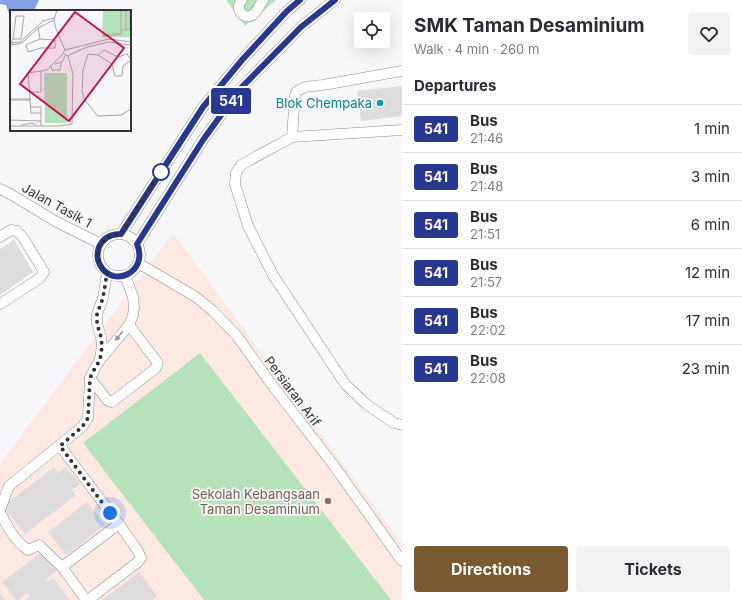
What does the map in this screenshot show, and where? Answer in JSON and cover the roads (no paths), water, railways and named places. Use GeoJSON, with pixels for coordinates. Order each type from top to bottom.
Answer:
{"type":"FeatureCollection","features":[{"type":"Feature","properties":{"kind":"street"},"geometry":{"type":"LineString","coordinates":[[242,0],[238,4],[238,7],[242,14],[250,17],[254,14],[263,0]]}},
{"type":"Feature","properties":{"kind":"street"},"geometry":{"type":"LineString","coordinates":[[121,234],[203,107],[242,60],[287,11],[300,0]]}},
{"type":"Feature","properties":{"kind":"street"},"geometry":{"type":"LineString","coordinates":[[137,244],[203,140],[239,90],[301,27],[335,0]]}},
{"type":"Feature","properties":{"kind":"street"},"geometry":{"type":"LineString","coordinates":[[292,137],[295,95],[297,91],[305,87],[323,86],[402,71]]}},
{"type":"Feature","properties":{"kind":"street"},"geometry":{"type":"LineString","coordinates":[[402,130],[292,137],[242,164],[236,173],[235,184],[248,226],[273,275],[345,384],[366,404],[394,423],[402,425]]}},
{"type":"Feature","properties":{"kind":"street","name":"Jalan Tasik 1"},"geometry":{"type":"LineString","coordinates":[[0,189],[55,221],[101,244]]}},
{"type":"Feature","properties":{"kind":"street"},"geometry":{"type":"LineString","coordinates":[[0,237],[11,230],[17,231],[24,239],[44,272],[40,278],[0,304]]}},
{"type":"Feature","properties":{"kind":"street"},"geometry":{"type":"LineString","coordinates":[[121,234],[127,235],[133,239],[140,250],[140,257],[135,269],[130,273],[119,276],[107,273],[102,268],[97,256],[101,244],[104,239],[121,234]]}},
{"type":"Feature","properties":{"kind":"street","name":"Persiaran Arif"},"geometry":{"type":"LineString","coordinates":[[138,263],[196,297],[213,311],[236,336],[332,463],[402,561]]}},
{"type":"Feature","properties":{"kind":"street"},"geometry":{"type":"LineString","coordinates":[[100,360],[102,347],[97,324],[97,314],[103,298],[107,273]]}},
{"type":"Feature","properties":{"kind":"street"},"geometry":{"type":"LineString","coordinates":[[60,446],[119,524],[141,558],[138,562],[87,600],[62,567],[39,545],[28,550],[21,546],[9,530],[0,511],[9,486],[60,446],[82,427],[88,418],[90,378],[100,360],[128,325],[133,315],[133,297],[125,275]]}},
{"type":"Feature","properties":{"kind":"street"},"geometry":{"type":"LineString","coordinates":[[90,378],[108,401],[112,402],[156,368],[158,363],[128,325]]}},
{"type":"Feature","properties":{"kind":"street"},"geometry":{"type":"LineString","coordinates":[[62,567],[119,524]]}},
{"type":"Feature","properties":{"kind":"water"},"geometry":{"type":"Polygon","coordinates":[[[0,0],[39,0],[34,10],[10,10],[10,16],[6,5],[0,4],[0,0]]]}},
{"type":"Feature","properties":{"kind":"place","name":"Blok Chempaka"},"geometry":{"type":"Point","coordinates":[380,103]}},
{"type":"Feature","properties":{"kind":"place","name":"Sekolah Kebangsaan Taman Desaminium"},"geometry":{"type":"Point","coordinates":[328,501]}}]}
